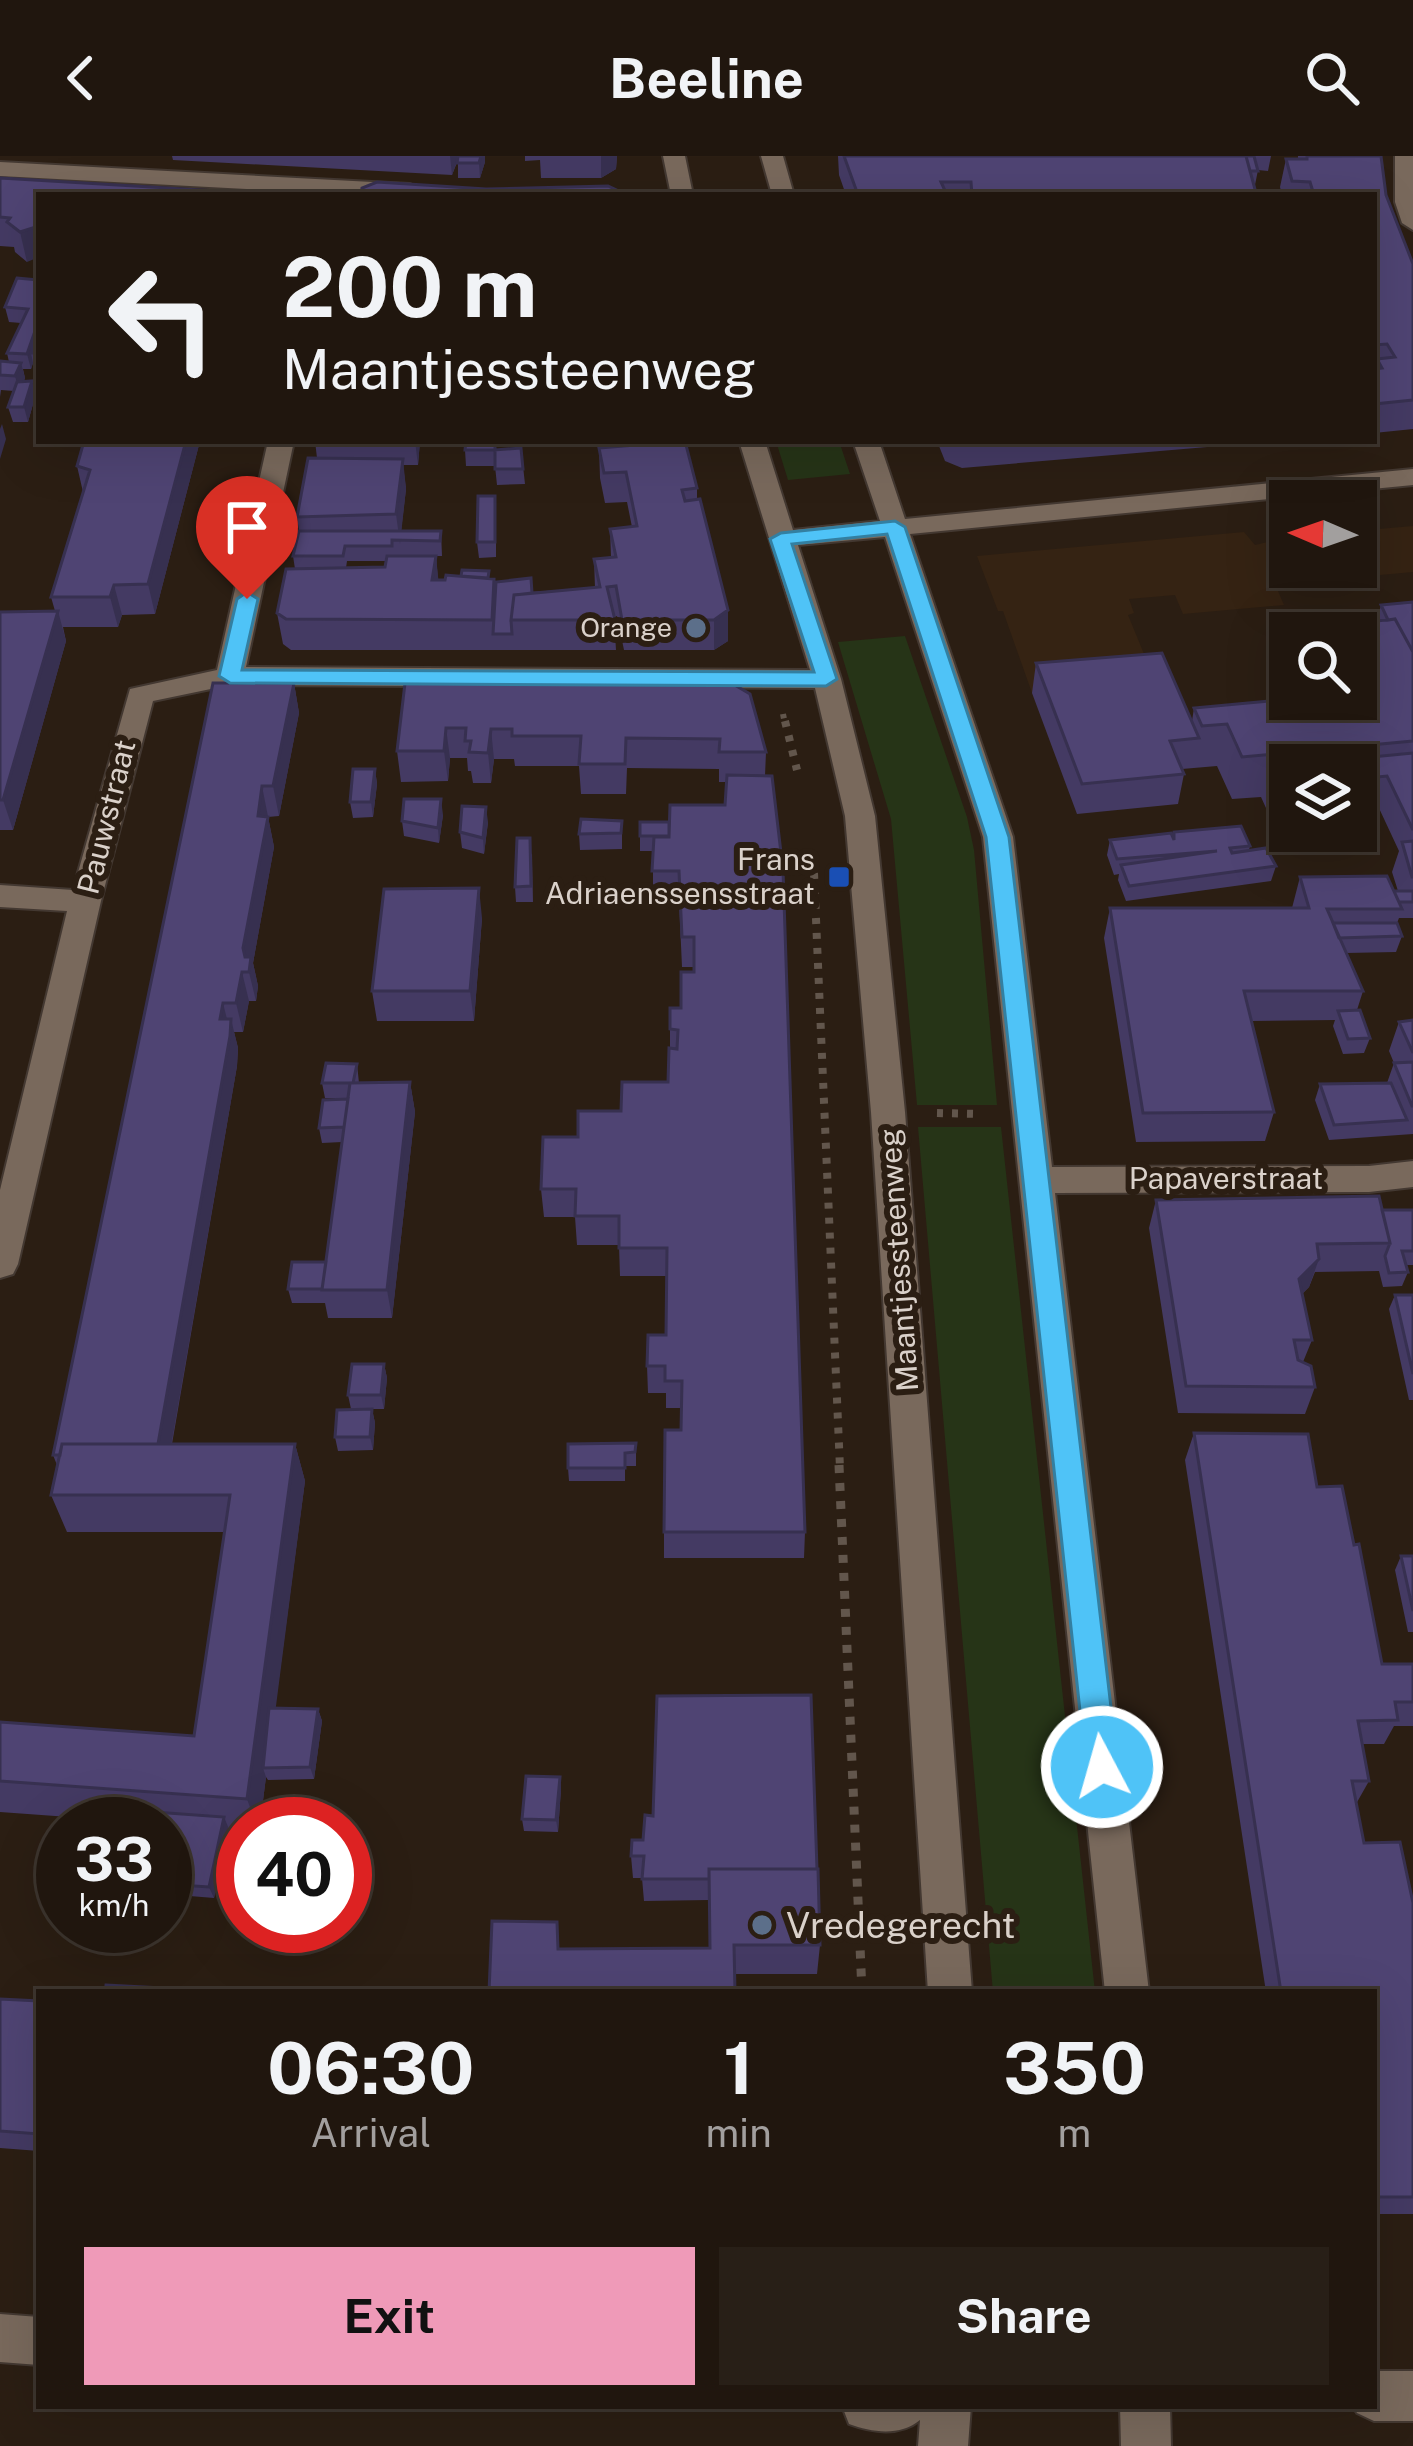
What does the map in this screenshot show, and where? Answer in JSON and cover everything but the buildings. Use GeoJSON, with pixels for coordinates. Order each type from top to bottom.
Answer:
{"type":"FeatureCollection","features":[{"type":"Feature","properties":{"kind":"street"},"geometry":{"type":"LineString","coordinates":[[674,156],[681,192]]}},
{"type":"Feature","properties":{"kind":"street"},"geometry":{"type":"LineString","coordinates":[[772,156],[782,192]]}},
{"type":"Feature","properties":{"kind":"street"},"geometry":{"type":"LineString","coordinates":[[1406,156],[1406,202],[1413,224]]}},
{"type":"Feature","properties":{"kind":"street"},"geometry":{"type":"LineString","coordinates":[[0,169],[336,191],[445,192]]}},
{"type":"Feature","properties":{"kind":"street"},"geometry":{"type":"LineString","coordinates":[[280,444],[230,676],[826,679]]}},
{"type":"Feature","properties":{"kind":"street","name":"Maantjessteenweg"},"geometry":{"type":"LineString","coordinates":[[753,444],[826,679],[860,816],[888,1112],[950,1989]]}},
{"type":"Feature","properties":{"kind":"street"},"geometry":{"type":"LineString","coordinates":[[867,444],[998,837],[1127,1989]]}},
{"type":"Feature","properties":{"kind":"street"},"geometry":{"type":"LineString","coordinates":[[781,539],[1413,477]]}},
{"type":"Feature","properties":{"kind":"street","name":"Pauwstraat"},"geometry":{"type":"LineString","coordinates":[[0,1264],[85,901],[140,695],[230,676]]}},
{"type":"Feature","properties":{"kind":"street"},"geometry":{"type":"LineString","coordinates":[[0,896],[85,901]]}},
{"type":"Feature","properties":{"kind":"street","name":"Papaverstraat"},"geometry":{"type":"LineString","coordinates":[[1038,1180],[1369,1179],[1413,1174]]}},
{"type":"Feature","properties":{"kind":"street"},"geometry":{"type":"LineString","coordinates":[[0,2338],[36,2341]]}},
{"type":"Feature","properties":{"kind":"street"},"geometry":{"type":"LineString","coordinates":[[1377,2396],[1413,2396]]}},
{"type":"Feature","properties":{"kind":"street"},"geometry":{"type":"LineString","coordinates":[[944,2446],[946,2409]]}},
{"type":"Feature","properties":{"kind":"street"},"geometry":{"type":"LineString","coordinates":[[1145,2409],[1146,2446]]}},
{"type":"Feature","properties":{"kind":"path"},"geometry":{"type":"LineString","coordinates":[[775,679],[802,790]]}},
{"type":"Feature","properties":{"kind":"path"},"geometry":{"type":"LineString","coordinates":[[813,864],[862,1989]]}},
{"type":"Feature","properties":{"kind":"path"},"geometry":{"type":"LineString","coordinates":[[888,1112],[1031,1114]]}},
{"type":"Feature","properties":{"kind":"shaded area"},"geometry":{"type":"Polygon","coordinates":[[[1413,526],[1413,572],[1377,575],[1377,529],[1413,526]]]}},
{"type":"Feature","properties":{"kind":"shaded area"},"geometry":{"type":"Polygon","coordinates":[[[1244,532],[1255,545],[1269,542],[1269,588],[1296,589],[1278,591],[1284,605],[1183,614],[1175,595],[1129,599],[1134,613],[1128,615],[1156,683],[1032,693],[1003,611],[998,611],[977,556],[1244,532]]]}},
{"type":"Feature","properties":{"kind":"green space"},"geometry":{"type":"Polygon","coordinates":[[[777,444],[840,444],[850,474],[788,480],[777,444]]]}},
{"type":"Feature","properties":{"kind":"green space"},"geometry":{"type":"Polygon","coordinates":[[[905,636],[974,850],[997,1105],[917,1105],[891,819],[838,642],[905,636]]]}},
{"type":"Feature","properties":{"kind":"green space"},"geometry":{"type":"Polygon","coordinates":[[[918,1127],[1001,1127],[1095,1989],[993,1989],[918,1127]]]}},
{"type":"Feature","properties":{"kind":"place","name":"Orange"},"geometry":{"type":"Point","coordinates":[696,628]}},
{"type":"Feature","properties":{"kind":"place","name":"Frans Adriaenssensstraat"},"geometry":{"type":"Point","coordinates":[839,877]}},
{"type":"Feature","properties":{"kind":"place","name":"Vredegerecht"},"geometry":{"type":"Point","coordinates":[762,1925]}},
{"type":"Feature","properties":{"kind":"route"},"geometry":{"type":"LineString","coordinates":[[247,599],[230,676],[826,679],[781,539],[895,527],[998,837],[1102,1767]]}}]}
